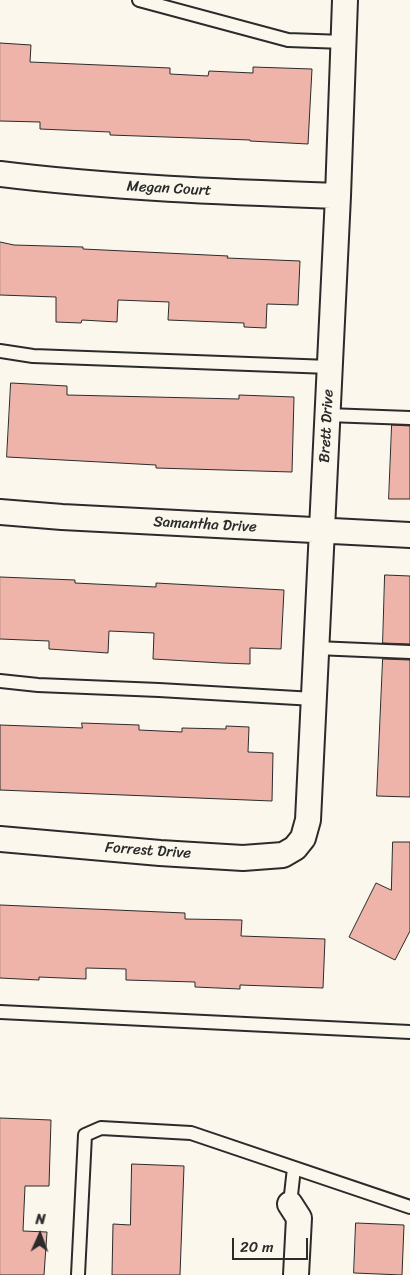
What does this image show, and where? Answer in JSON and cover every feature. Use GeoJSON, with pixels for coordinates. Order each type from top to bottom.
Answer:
{"type":"FeatureCollection","features":[{"type":"Feature","properties":{"kind":"street","name":"Brett Drive"},"geometry":{"type":"LineString","coordinates":[[295,848],[303,838],[308,820],[338,196],[345,0]]}},
{"type":"Feature","properties":{"kind":"street","name":"Megan Court"},"geometry":{"type":"LineString","coordinates":[[0,174],[48,180],[153,188],[338,196]]}},
{"type":"Feature","properties":{"kind":"street","name":"Samantha Drive"},"geometry":{"type":"LineString","coordinates":[[0,512],[321,532],[410,535]]}},
{"type":"Feature","properties":{"kind":"street","name":"Forrest Drive"},"geometry":{"type":"LineString","coordinates":[[0,839],[243,858],[283,855],[295,848]]}},
{"type":"Feature","properties":{"kind":"street"},"geometry":{"type":"LineString","coordinates":[[290,1204],[299,1218],[296,1275]]}},
{"type":"Feature","properties":{"kind":"lane"},"geometry":{"type":"LineString","coordinates":[[139,0],[288,40],[344,42]]}},
{"type":"Feature","properties":{"kind":"lane"},"geometry":{"type":"LineString","coordinates":[[0,351],[33,356],[330,367]]}},
{"type":"Feature","properties":{"kind":"lane"},"geometry":{"type":"LineString","coordinates":[[327,415],[410,418]]}},
{"type":"Feature","properties":{"kind":"lane"},"geometry":{"type":"LineString","coordinates":[[316,648],[410,652]]}},
{"type":"Feature","properties":{"kind":"lane"},"geometry":{"type":"LineString","coordinates":[[0,681],[38,685],[314,699]]}},
{"type":"Feature","properties":{"kind":"lane"},"geometry":{"type":"LineString","coordinates":[[0,1012],[410,1032]]}},
{"type":"Feature","properties":{"kind":"lane"},"geometry":{"type":"LineString","coordinates":[[78,1275],[85,1135],[101,1128],[191,1132],[410,1207]]}},
{"type":"Feature","properties":{"kind":"lane"},"geometry":{"type":"LineString","coordinates":[[290,1204],[294,1168]]}},
{"type":"Feature","properties":{"kind":"building"},"geometry":{"type":"Polygon","coordinates":[[[0,43],[31,45],[30,62],[170,68],[170,74],[208,76],[209,71],[253,73],[253,67],[312,69],[308,144],[110,135],[110,132],[40,129],[40,122],[0,121],[0,43]]]}},
{"type":"Feature","properties":{"kind":"building"},"geometry":{"type":"Polygon","coordinates":[[[0,242],[14,245],[83,247],[83,249],[300,261],[298,305],[267,304],[266,328],[244,327],[244,323],[168,320],[169,302],[118,300],[117,322],[82,320],[81,323],[56,322],[56,297],[0,295],[0,242]]]}},
{"type":"Feature","properties":{"kind":"building"},"geometry":{"type":"Polygon","coordinates":[[[11,383],[67,386],[67,395],[239,399],[239,395],[294,397],[292,472],[156,468],[156,465],[7,457],[11,383]]]}},
{"type":"Feature","properties":{"kind":"building"},"geometry":{"type":"Polygon","coordinates":[[[392,425],[410,426],[410,499],[389,499],[392,425]]]}},
{"type":"Feature","properties":{"kind":"building"},"geometry":{"type":"Polygon","coordinates":[[[385,575],[410,576],[410,644],[383,643],[385,575]]]}},
{"type":"Feature","properties":{"kind":"building"},"geometry":{"type":"Polygon","coordinates":[[[0,577],[75,580],[75,583],[156,587],[156,583],[284,590],[281,649],[250,648],[250,664],[153,659],[154,633],[109,631],[108,653],[49,649],[49,641],[0,639],[0,577]]]}},
{"type":"Feature","properties":{"kind":"building"},"geometry":{"type":"Polygon","coordinates":[[[383,659],[410,660],[410,797],[377,796],[383,659]]]}},
{"type":"Feature","properties":{"kind":"building"},"geometry":{"type":"Polygon","coordinates":[[[82,723],[139,725],[139,730],[182,732],[182,728],[226,729],[226,726],[249,727],[248,752],[273,753],[272,801],[0,790],[0,725],[82,728],[82,723]]]}},
{"type":"Feature","properties":{"kind":"building"},"geometry":{"type":"Polygon","coordinates":[[[393,842],[410,842],[410,931],[395,960],[349,937],[376,883],[391,890],[393,842]]]}},
{"type":"Feature","properties":{"kind":"building"},"geometry":{"type":"Polygon","coordinates":[[[0,905],[185,913],[185,919],[242,920],[241,936],[325,939],[323,988],[240,985],[240,989],[195,987],[195,982],[126,980],[126,969],[86,968],[86,979],[39,977],[39,980],[0,978],[0,905]]]}},
{"type":"Feature","properties":{"kind":"building"},"geometry":{"type":"Polygon","coordinates":[[[0,1118],[51,1120],[49,1186],[25,1186],[23,1231],[47,1232],[44,1275],[0,1275],[0,1118]]]}},
{"type":"Feature","properties":{"kind":"building"},"geometry":{"type":"Polygon","coordinates":[[[132,1164],[184,1166],[180,1275],[112,1275],[113,1224],[130,1225],[132,1164]]]}},
{"type":"Feature","properties":{"kind":"building"},"geometry":{"type":"Polygon","coordinates":[[[356,1223],[404,1225],[402,1275],[354,1273],[356,1223]]]}}]}
